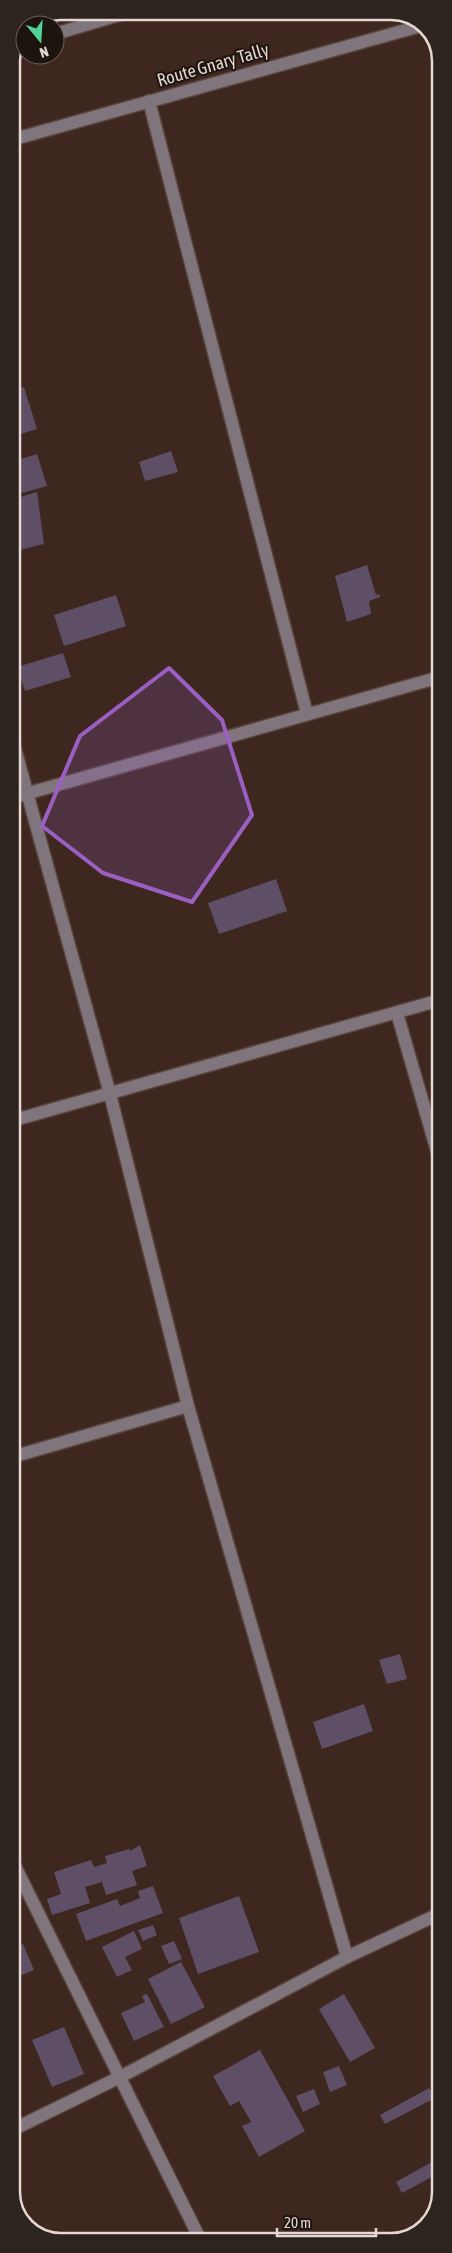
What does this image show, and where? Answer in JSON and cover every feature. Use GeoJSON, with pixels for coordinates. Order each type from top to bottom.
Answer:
{"type":"FeatureCollection","features":[{"type":"Feature","properties":{"kind":"street"},"geometry":{"type":"LineString","coordinates":[[65,31],[103,20]]}},
{"type":"Feature","properties":{"kind":"street","name":"Route Gnary Tally"},"geometry":{"type":"LineString","coordinates":[[20,137],[414,28]]}},
{"type":"Feature","properties":{"kind":"street"},"geometry":{"type":"LineString","coordinates":[[149,101],[307,714]]}},
{"type":"Feature","properties":{"kind":"street"},"geometry":{"type":"LineString","coordinates":[[20,796],[432,679]]}},
{"type":"Feature","properties":{"kind":"street"},"geometry":{"type":"LineString","coordinates":[[20,764],[110,1094],[188,1406],[347,1957]]}},
{"type":"Feature","properties":{"kind":"street"},"geometry":{"type":"LineString","coordinates":[[20,1120],[432,1002]]}},
{"type":"Feature","properties":{"kind":"street"},"geometry":{"type":"LineString","coordinates":[[397,1013],[432,1136]]}},
{"type":"Feature","properties":{"kind":"street"},"geometry":{"type":"LineString","coordinates":[[20,1456],[188,1406]]}},
{"type":"Feature","properties":{"kind":"street"},"geometry":{"type":"LineString","coordinates":[[20,1876],[197,2233]]}},
{"type":"Feature","properties":{"kind":"street"},"geometry":{"type":"LineString","coordinates":[[20,2126],[120,2078],[347,1957],[432,1916]]}},
{"type":"Feature","properties":{"kind":"highlighted area"},"geometry":{"type":"Polygon","coordinates":[[[169,668],[222,720],[252,815],[192,902],[103,873],[42,826],[80,736],[169,668]]]}},
{"type":"Feature","properties":{"kind":"building"},"geometry":{"type":"Polygon","coordinates":[[[24,387],[37,429],[20,434],[20,388],[24,387]]]}},
{"type":"Feature","properties":{"kind":"building"},"geometry":{"type":"Polygon","coordinates":[[[171,451],[178,472],[145,481],[139,462],[171,451]]]}},
{"type":"Feature","properties":{"kind":"building"},"geometry":{"type":"Polygon","coordinates":[[[37,454],[47,486],[20,494],[20,459],[37,454]]]}},
{"type":"Feature","properties":{"kind":"building"},"geometry":{"type":"Polygon","coordinates":[[[37,492],[44,544],[20,550],[20,497],[37,492]]]}},
{"type":"Feature","properties":{"kind":"building"},"geometry":{"type":"Polygon","coordinates":[[[367,565],[376,595],[379,594],[380,597],[369,601],[371,614],[347,622],[335,576],[367,565]]]}},
{"type":"Feature","properties":{"kind":"building"},"geometry":{"type":"Polygon","coordinates":[[[116,595],[126,626],[64,646],[54,615],[116,595]]]}},
{"type":"Feature","properties":{"kind":"building"},"geometry":{"type":"Polygon","coordinates":[[[63,653],[71,677],[25,691],[20,676],[20,666],[63,653]]]}},
{"type":"Feature","properties":{"kind":"building"},"geometry":{"type":"Polygon","coordinates":[[[276,879],[287,911],[219,934],[208,903],[276,879]]]}},
{"type":"Feature","properties":{"kind":"building"},"geometry":{"type":"Polygon","coordinates":[[[400,1654],[407,1679],[387,1684],[379,1660],[400,1654]]]}},
{"type":"Feature","properties":{"kind":"building"},"geometry":{"type":"Polygon","coordinates":[[[364,1704],[373,1731],[322,1749],[313,1722],[364,1704]]]}},
{"type":"Feature","properties":{"kind":"building"},"geometry":{"type":"Polygon","coordinates":[[[140,1845],[147,1866],[132,1871],[137,1885],[106,1895],[102,1882],[85,1887],[90,1903],[52,1915],[47,1899],[61,1894],[54,1872],[91,1860],[94,1867],[107,1863],[105,1856],[129,1849],[130,1851],[140,1845]]]}},
{"type":"Feature","properties":{"kind":"building"},"geometry":{"type":"Polygon","coordinates":[[[153,1886],[163,1913],[86,1941],[76,1914],[117,1899],[120,1906],[140,1898],[138,1891],[153,1886]]]}},
{"type":"Feature","properties":{"kind":"building"},"geometry":{"type":"Polygon","coordinates":[[[239,1896],[259,1952],[198,1974],[179,1918],[239,1896]]]}},
{"type":"Feature","properties":{"kind":"building"},"geometry":{"type":"Polygon","coordinates":[[[153,1925],[157,1935],[143,1941],[138,1930],[153,1925]]]}},
{"type":"Feature","properties":{"kind":"building"},"geometry":{"type":"Polygon","coordinates":[[[134,1931],[142,1949],[125,1957],[132,1970],[117,1977],[102,1947],[134,1931]]]}},
{"type":"Feature","properties":{"kind":"building"},"geometry":{"type":"Polygon","coordinates":[[[174,1941],[182,1959],[169,1964],[161,1946],[174,1941]]]}},
{"type":"Feature","properties":{"kind":"building"},"geometry":{"type":"Polygon","coordinates":[[[23,1944],[34,1970],[20,1976],[20,1945],[23,1944]]]}},
{"type":"Feature","properties":{"kind":"building"},"geometry":{"type":"Polygon","coordinates":[[[181,1962],[205,2007],[171,2024],[148,1979],[181,1962]]]}},
{"type":"Feature","properties":{"kind":"building"},"geometry":{"type":"Polygon","coordinates":[[[147,1994],[164,2027],[134,2041],[121,2013],[145,2002],[142,1996],[147,1994]]]}},
{"type":"Feature","properties":{"kind":"building"},"geometry":{"type":"Polygon","coordinates":[[[344,1994],[375,2048],[350,2062],[319,2009],[344,1994]]]}},
{"type":"Feature","properties":{"kind":"building"},"geometry":{"type":"Polygon","coordinates":[[[64,2027],[84,2074],[52,2087],[32,2040],[64,2027]]]}},
{"type":"Feature","properties":{"kind":"building"},"geometry":{"type":"Polygon","coordinates":[[[260,2050],[305,2131],[259,2157],[242,2126],[251,2122],[239,2101],[230,2106],[213,2076],[260,2050]]]}},
{"type":"Feature","properties":{"kind":"building"},"geometry":{"type":"Polygon","coordinates":[[[339,2066],[347,2085],[330,2092],[323,2072],[339,2066]]]}},
{"type":"Feature","properties":{"kind":"building"},"geometry":{"type":"Polygon","coordinates":[[[429,2088],[432,2093],[432,2100],[385,2124],[380,2115],[429,2088]]]}},
{"type":"Feature","properties":{"kind":"building"},"geometry":{"type":"Polygon","coordinates":[[[314,2089],[320,2104],[303,2112],[296,2096],[314,2089]]]}},
{"type":"Feature","properties":{"kind":"building"},"geometry":{"type":"Polygon","coordinates":[[[432,2162],[432,2177],[402,2193],[396,2182],[432,2162]]]}}]}
